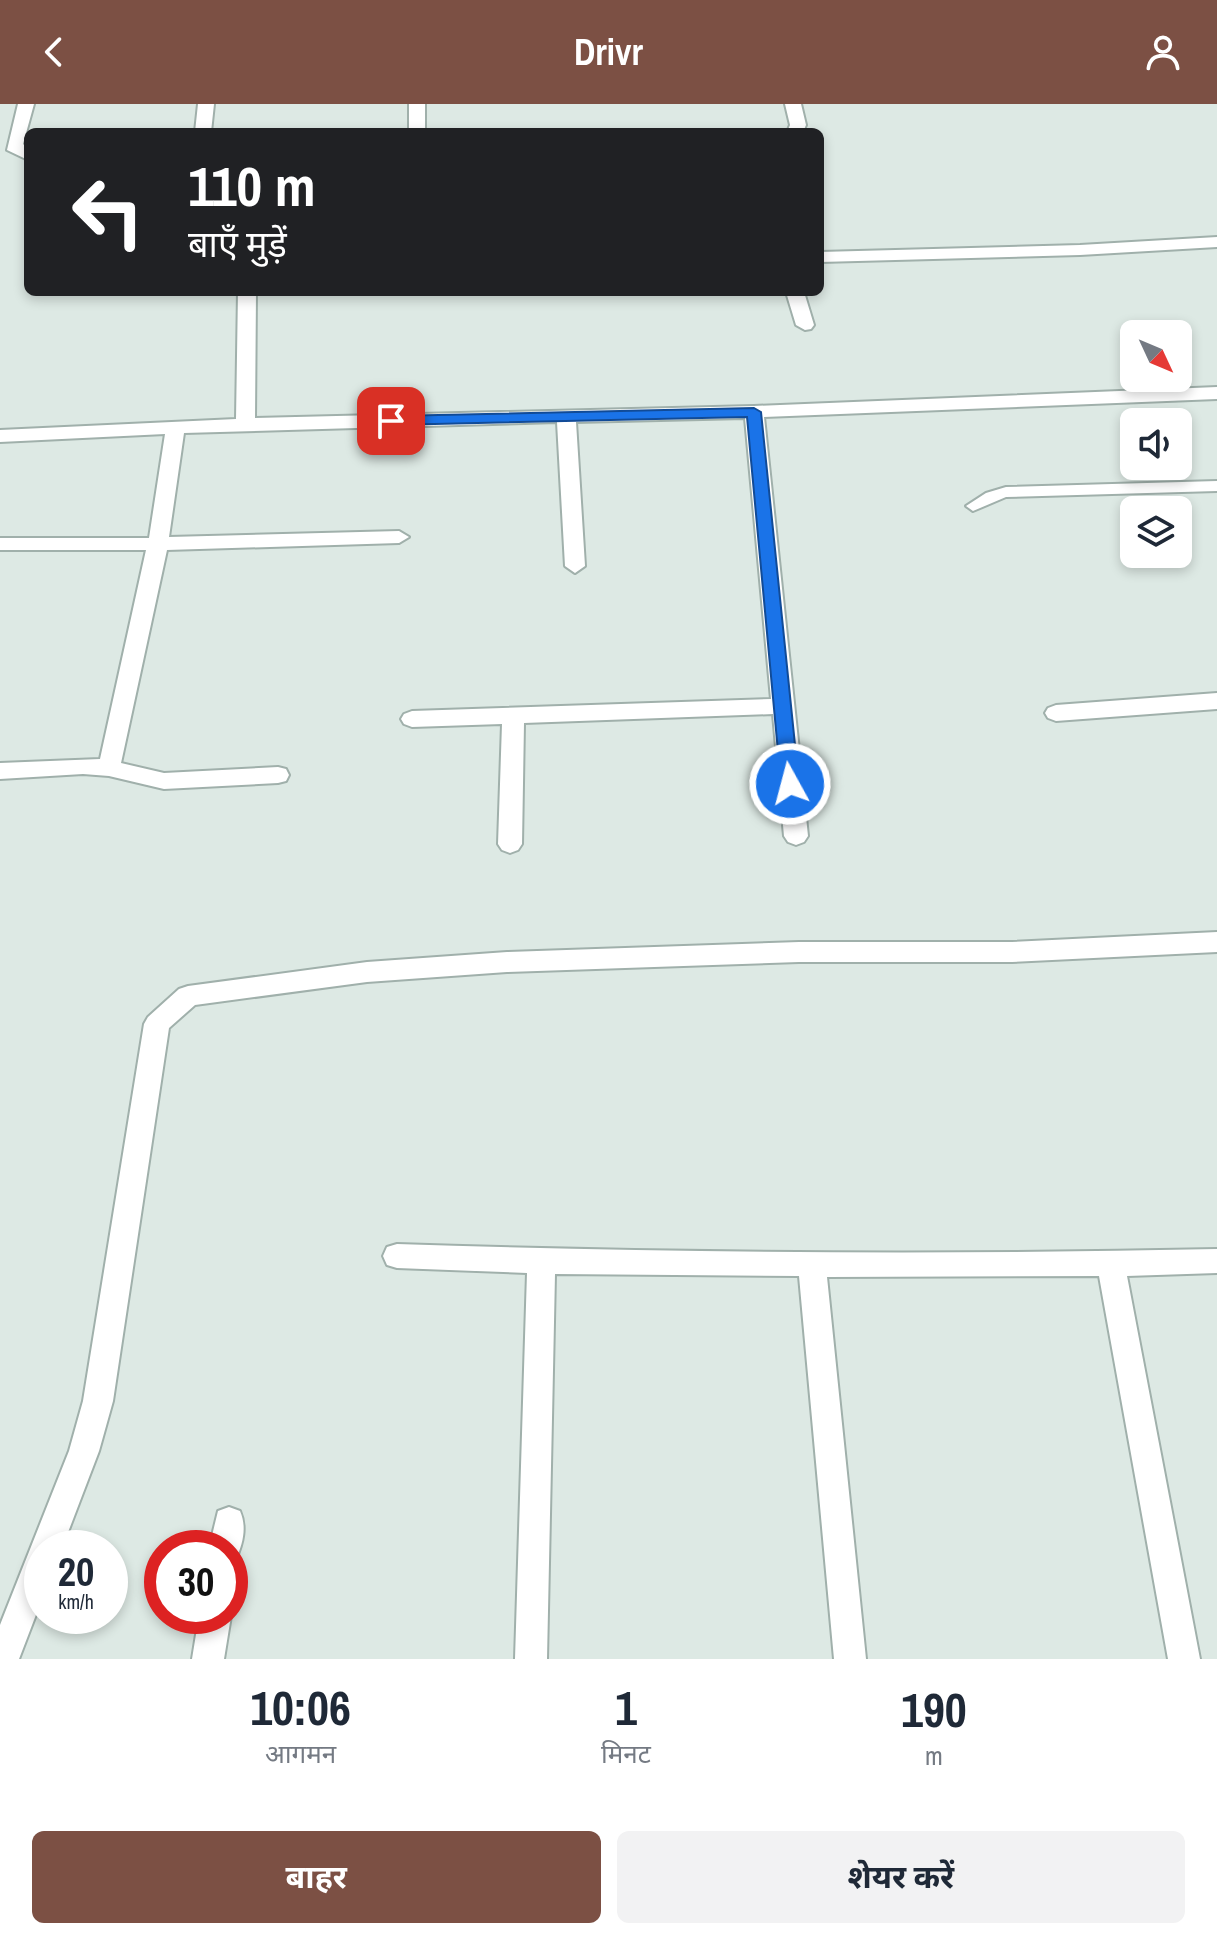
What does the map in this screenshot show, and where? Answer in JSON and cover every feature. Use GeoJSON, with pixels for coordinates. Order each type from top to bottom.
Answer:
{"type":"FeatureCollection","features":[{"type":"Feature","properties":{"kind":"street"},"geometry":{"type":"LineString","coordinates":[[24,153],[15,150],[15,144],[26,104]]}},
{"type":"Feature","properties":{"kind":"street"},"geometry":{"type":"LineString","coordinates":[[203,128],[206,104]]}},
{"type":"Feature","properties":{"kind":"street"},"geometry":{"type":"LineString","coordinates":[[417,104],[417,128]]}},
{"type":"Feature","properties":{"kind":"street"},"geometry":{"type":"LineString","coordinates":[[793,104],[797,128]]}},
{"type":"Feature","properties":{"kind":"street"},"geometry":{"type":"LineString","coordinates":[[824,257],[1080,250],[1217,242]]}},
{"type":"Feature","properties":{"kind":"street"},"geometry":{"type":"LineString","coordinates":[[245,424],[247,296]]}},
{"type":"Feature","properties":{"kind":"street"},"geometry":{"type":"LineString","coordinates":[[796,296],[805,325]]}},
{"type":"Feature","properties":{"kind":"street"},"geometry":{"type":"LineString","coordinates":[[0,436],[245,424],[754,412],[1217,393]]}},
{"type":"Feature","properties":{"kind":"street"},"geometry":{"type":"LineString","coordinates":[[754,412],[796,836]]}},
{"type":"Feature","properties":{"kind":"street"},"geometry":{"type":"LineString","coordinates":[[566,417],[575,566]]}},
{"type":"Feature","properties":{"kind":"street"},"geometry":{"type":"LineString","coordinates":[[109,768],[158,544],[175,428]]}},
{"type":"Feature","properties":{"kind":"street"},"geometry":{"type":"LineString","coordinates":[[0,544],[158,544],[399,537]]}},
{"type":"Feature","properties":{"kind":"street"},"geometry":{"type":"LineString","coordinates":[[1056,713],[1217,701]]}},
{"type":"Feature","properties":{"kind":"street"},"geometry":{"type":"LineString","coordinates":[[412,719],[781,706]]}},
{"type":"Feature","properties":{"kind":"street"},"geometry":{"type":"LineString","coordinates":[[510,844],[513,717]]}},
{"type":"Feature","properties":{"kind":"street"},"geometry":{"type":"LineString","coordinates":[[0,771],[83,766],[109,768],[164,781],[278,775]]}},
{"type":"Feature","properties":{"kind":"street"},"geometry":{"type":"LineString","coordinates":[[53,1530],[84,1451],[98,1401],[157,1024],[188,996],[367,972],[507,962],[799,952],[1012,952],[1217,942]]}},
{"type":"Feature","properties":{"kind":"street"},"geometry":{"type":"LineString","coordinates":[[397,1256],[812,1264],[1111,1265],[1217,1261]]}},
{"type":"Feature","properties":{"kind":"street"},"geometry":{"type":"LineString","coordinates":[[531,1659],[541,1261]]}},
{"type":"Feature","properties":{"kind":"street"},"geometry":{"type":"LineString","coordinates":[[812,1264],[850,1659]]}},
{"type":"Feature","properties":{"kind":"street"},"geometry":{"type":"LineString","coordinates":[[1111,1265],[1184,1659]]}},
{"type":"Feature","properties":{"kind":"street"},"geometry":{"type":"LineString","coordinates":[[3,1652],[24,1601]]}},
{"type":"Feature","properties":{"kind":"street"},"geometry":{"type":"LineString","coordinates":[[208,1659],[212,1634]]}},
{"type":"Feature","properties":{"kind":"lane"},"geometry":{"type":"LineString","coordinates":[[973,506],[1006,492],[1217,486]]}},
{"type":"Feature","properties":{"kind":"route"},"geometry":{"type":"LineString","coordinates":[[391,421],[754,412],[790,784]]}}]}
